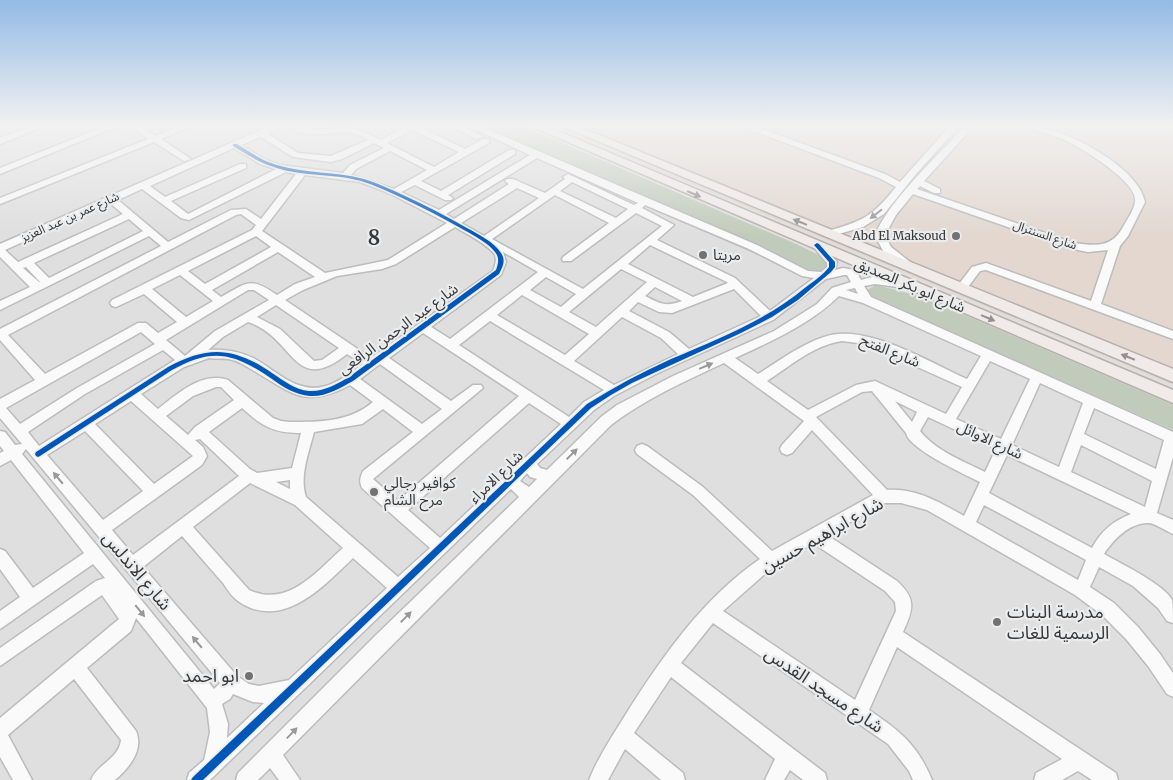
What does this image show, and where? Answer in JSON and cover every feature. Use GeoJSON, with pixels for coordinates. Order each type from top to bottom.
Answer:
{"type":"FeatureCollection","features":[{"type":"Feature","properties":{"kind":"main road","name":"شارع ابو بكر الصديق"},"geometry":{"type":"LineString","coordinates":[[637,162],[817,245],[1173,397]]}},
{"type":"Feature","properties":{"kind":"main road","name":"شارع ابو بكر الصديق"},"geometry":{"type":"LineString","coordinates":[[658,171],[828,234],[1173,376]]}},
{"type":"Feature","properties":{"kind":"main road"},"geometry":{"type":"LineString","coordinates":[[1138,383],[1148,376],[1146,364]]}},
{"type":"Feature","properties":{"kind":"street"},"geometry":{"type":"LineString","coordinates":[[0,171],[22,162]]}},
{"type":"Feature","properties":{"kind":"street"},"geometry":{"type":"LineString","coordinates":[[0,201],[96,162]]}},
{"type":"Feature","properties":{"kind":"street","name":"شارع عمر بن عبد العزيز"},"geometry":{"type":"LineString","coordinates":[[0,249],[58,218],[180,162]]}},
{"type":"Feature","properties":{"kind":"street","name":"شارع عمر بن عبد العزيز"},"geometry":{"type":"LineString","coordinates":[[0,240],[111,199],[195,162]]}},
{"type":"Feature","properties":{"kind":"street","name":"شارع عبد الرحمن الرافعى"},"geometry":{"type":"LineString","coordinates":[[14,427],[86,423],[187,359],[225,353],[240,356],[292,390],[302,394],[329,392],[351,379],[497,273],[501,264],[499,254],[484,240],[395,192],[372,182],[345,176],[284,169],[264,162]]}},
{"type":"Feature","properties":{"kind":"street"},"geometry":{"type":"LineString","coordinates":[[345,176],[352,167],[361,162]]}},
{"type":"Feature","properties":{"kind":"street"},"geometry":{"type":"LineString","coordinates":[[419,162],[434,170]]}},
{"type":"Feature","properties":{"kind":"street"},"geometry":{"type":"LineString","coordinates":[[395,192],[447,162]]}},
{"type":"Feature","properties":{"kind":"street"},"geometry":{"type":"LineString","coordinates":[[441,195],[495,162]]}},
{"type":"Feature","properties":{"kind":"street"},"geometry":{"type":"LineString","coordinates":[[438,215],[523,162]]}},
{"type":"Feature","properties":{"kind":"street"},"geometry":{"type":"LineString","coordinates":[[542,162],[571,179],[669,225],[562,312]]}},
{"type":"Feature","properties":{"kind":"street"},"geometry":{"type":"LineString","coordinates":[[546,162],[740,241],[801,272],[829,276],[840,271],[848,271],[852,273],[867,300]]}},
{"type":"Feature","properties":{"kind":"street"},"geometry":{"type":"LineString","coordinates":[[845,162],[882,176],[902,186]]}},
{"type":"Feature","properties":{"kind":"street"},"geometry":{"type":"LineString","coordinates":[[861,162],[888,172],[913,172]]}},
{"type":"Feature","properties":{"kind":"street"},"geometry":{"type":"LineString","coordinates":[[828,234],[864,223],[881,212],[913,172],[927,162]]}},
{"type":"Feature","properties":{"kind":"street"},"geometry":{"type":"LineString","coordinates":[[915,270],[892,253],[880,236],[888,219],[916,186],[932,162]]}},
{"type":"Feature","properties":{"kind":"street","name":"شارع السنترال"},"geometry":{"type":"LineString","coordinates":[[1043,231],[1095,243],[1110,240],[1131,201],[1131,196],[1125,185],[1098,162]]}},
{"type":"Feature","properties":{"kind":"street"},"geometry":{"type":"LineString","coordinates":[[1095,306],[1115,246],[1122,239],[1140,202],[1136,189],[1106,162]]}},
{"type":"Feature","properties":{"kind":"street"},"geometry":{"type":"LineString","coordinates":[[164,201],[243,166]]}},
{"type":"Feature","properties":{"kind":"street"},"geometry":{"type":"LineString","coordinates":[[189,217],[284,169]]}},
{"type":"Feature","properties":{"kind":"street"},"geometry":{"type":"LineString","coordinates":[[116,303],[259,229],[302,172]]}},
{"type":"Feature","properties":{"kind":"street"},"geometry":{"type":"LineString","coordinates":[[498,179],[505,179],[545,197]]}},
{"type":"Feature","properties":{"kind":"street"},"geometry":{"type":"LineString","coordinates":[[571,179],[484,240],[584,294]]}},
{"type":"Feature","properties":{"kind":"street"},"geometry":{"type":"LineString","coordinates":[[414,181],[458,203]]}},
{"type":"Feature","properties":{"kind":"street"},"geometry":{"type":"LineString","coordinates":[[7,456],[14,427],[44,381],[142,326],[161,342],[187,359],[209,341],[299,287],[322,277],[347,270],[376,267],[392,262],[516,184]]}},
{"type":"Feature","properties":{"kind":"street"},"geometry":{"type":"LineString","coordinates":[[143,185],[184,216],[205,227]]}},
{"type":"Feature","properties":{"kind":"street","name":"شارع السنترال"},"geometry":{"type":"LineString","coordinates":[[916,186],[1043,231],[1084,248],[1102,249],[1115,246]]}},
{"type":"Feature","properties":{"kind":"street"},"geometry":{"type":"LineString","coordinates":[[554,191],[617,223]]}},
{"type":"Feature","properties":{"kind":"street"},"geometry":{"type":"LineString","coordinates":[[111,199],[168,247]]}},
{"type":"Feature","properties":{"kind":"street"},"geometry":{"type":"LineString","coordinates":[[892,199],[902,203]]}},
{"type":"Feature","properties":{"kind":"street"},"geometry":{"type":"LineString","coordinates":[[567,259],[645,202]]}},
{"type":"Feature","properties":{"kind":"street"},"geometry":{"type":"LineString","coordinates":[[208,209],[222,218]]}},
{"type":"Feature","properties":{"kind":"street"},"geometry":{"type":"LineString","coordinates":[[44,381],[0,334],[234,212],[242,211],[279,247],[322,277]]}},
{"type":"Feature","properties":{"kind":"street"},"geometry":{"type":"LineString","coordinates":[[16,267],[130,215]]}},
{"type":"Feature","properties":{"kind":"street"},"geometry":{"type":"LineString","coordinates":[[0,306],[150,232]]}},
{"type":"Feature","properties":{"kind":"street"},"geometry":{"type":"LineString","coordinates":[[650,241],[720,274],[736,284],[769,317]]}},
{"type":"Feature","properties":{"kind":"street"},"geometry":{"type":"LineString","coordinates":[[817,245],[832,262],[832,267],[824,276]]}},
{"type":"Feature","properties":{"kind":"street"},"geometry":{"type":"LineString","coordinates":[[205,289],[279,247]]}},
{"type":"Feature","properties":{"kind":"street"},"geometry":{"type":"LineString","coordinates":[[118,248],[137,263]]}},
{"type":"Feature","properties":{"kind":"street"},"geometry":{"type":"LineString","coordinates":[[0,249],[16,267],[43,285]]}},
{"type":"Feature","properties":{"kind":"street"},"geometry":{"type":"LineString","coordinates":[[27,262],[43,285]]}},
{"type":"Feature","properties":{"kind":"street"},"geometry":{"type":"LineString","coordinates":[[621,265],[692,302]]}},
{"type":"Feature","properties":{"kind":"street"},"geometry":{"type":"LineString","coordinates":[[961,288],[973,273],[980,267],[986,266],[1095,306],[1173,344]]}},
{"type":"Feature","properties":{"kind":"street"},"geometry":{"type":"LineString","coordinates":[[182,270],[221,302]]}},
{"type":"Feature","properties":{"kind":"street"},"geometry":{"type":"LineString","coordinates":[[451,345],[545,272]]}},
{"type":"Feature","properties":{"kind":"street"},"geometry":{"type":"LineString","coordinates":[[801,272],[807,279],[810,288]]}},
{"type":"Feature","properties":{"kind":"street"},"geometry":{"type":"LineString","coordinates":[[973,273],[990,276],[1139,326],[1173,335]]}},
{"type":"Feature","properties":{"kind":"street","name":"شارع الامراء"},"geometry":{"type":"LineString","coordinates":[[196,780],[569,423],[613,390],[686,354],[769,317],[824,276]]}},
{"type":"Feature","properties":{"kind":"street"},"geometry":{"type":"LineString","coordinates":[[223,279],[239,291]]}},
{"type":"Feature","properties":{"kind":"street"},"geometry":{"type":"LineString","coordinates":[[245,780],[389,634],[606,421],[620,410],[677,379],[753,346],[801,320],[821,307],[836,291],[856,283],[889,281],[907,284]]}},
{"type":"Feature","properties":{"kind":"street"},"geometry":{"type":"LineString","coordinates":[[566,361],[654,282]]}},
{"type":"Feature","properties":{"kind":"street"},"geometry":{"type":"LineString","coordinates":[[637,297],[663,309],[676,308],[736,284]]}},
{"type":"Feature","properties":{"kind":"street"},"geometry":{"type":"LineString","coordinates":[[14,427],[81,391],[161,342],[184,323],[246,287],[256,286],[347,348],[376,361],[451,408]]}},
{"type":"Feature","properties":{"kind":"street"},"geometry":{"type":"LineString","coordinates":[[145,289],[184,323]]}},
{"type":"Feature","properties":{"kind":"street"},"geometry":{"type":"LineString","coordinates":[[522,290],[597,333]]}},
{"type":"Feature","properties":{"kind":"street"},"geometry":{"type":"LineString","coordinates":[[836,291],[867,300],[1172,437],[1148,516],[1132,519],[1118,526],[1107,535],[1081,590]]}},
{"type":"Feature","properties":{"kind":"street"},"geometry":{"type":"LineString","coordinates":[[621,312],[665,335],[686,354]]}},
{"type":"Feature","properties":{"kind":"street"},"geometry":{"type":"LineString","coordinates":[[490,315],[613,390]]}},
{"type":"Feature","properties":{"kind":"street"},"geometry":{"type":"LineString","coordinates":[[248,318],[264,322],[276,330],[311,366],[319,367],[326,364],[347,348]]}},
{"type":"Feature","properties":{"kind":"street"},"geometry":{"type":"LineString","coordinates":[[423,327],[569,423]]}},
{"type":"Feature","properties":{"kind":"street","name":"شارع الفتح"},"geometry":{"type":"LineString","coordinates":[[758,380],[826,339],[839,336],[854,336],[869,340],[969,385]]}},
{"type":"Feature","properties":{"kind":"street"},"geometry":{"type":"LineString","coordinates":[[948,420],[988,354]]}},
{"type":"Feature","properties":{"kind":"street"},"geometry":{"type":"LineString","coordinates":[[726,358],[809,419],[884,497]]}},
{"type":"Feature","properties":{"kind":"street"},"geometry":{"type":"LineString","coordinates":[[968,524],[1037,376]]}},
{"type":"Feature","properties":{"kind":"street"},"geometry":{"type":"LineString","coordinates":[[351,379],[422,431]]}},
{"type":"Feature","properties":{"kind":"street"},"geometry":{"type":"LineString","coordinates":[[157,416],[210,382],[218,381],[224,383],[270,423],[277,426],[344,424],[371,412],[382,402]]}},
{"type":"Feature","properties":{"kind":"street"},"geometry":{"type":"LineString","coordinates":[[787,449],[809,419],[860,388],[875,386],[912,434],[941,456],[989,480]]}},
{"type":"Feature","properties":{"kind":"street","name":"شارع الاوائل"},"geometry":{"type":"LineString","coordinates":[[875,386],[1173,527]]}},
{"type":"Feature","properties":{"kind":"street"},"geometry":{"type":"LineString","coordinates":[[440,548],[367,484],[366,476],[477,388]]}},
{"type":"Feature","properties":{"kind":"street"},"geometry":{"type":"LineString","coordinates":[[102,529],[198,461],[200,456],[198,451],[132,394]]}},
{"type":"Feature","properties":{"kind":"street"},"geometry":{"type":"LineString","coordinates":[[398,510],[528,396]]}},
{"type":"Feature","properties":{"kind":"street"},"geometry":{"type":"LineString","coordinates":[[186,441],[243,400]]}},
{"type":"Feature","properties":{"kind":"street"},"geometry":{"type":"LineString","coordinates":[[1063,475],[1090,400]]}},
{"type":"Feature","properties":{"kind":"street"},"geometry":{"type":"LineString","coordinates":[[912,434],[925,410]]}},
{"type":"Feature","properties":{"kind":"street"},"geometry":{"type":"LineString","coordinates":[[86,423],[153,492]]}},
{"type":"Feature","properties":{"kind":"street"},"geometry":{"type":"LineString","coordinates":[[300,501],[295,488],[310,426]]}},
{"type":"Feature","properties":{"kind":"street","name":"شارع الاندلس"},"geometry":{"type":"LineString","coordinates":[[14,427],[231,682],[242,691],[257,695],[274,693],[292,687]]}},
{"type":"Feature","properties":{"kind":"street"},"geometry":{"type":"LineString","coordinates":[[200,431],[253,478],[300,501],[398,587]]}},
{"type":"Feature","properties":{"kind":"street","name":"شارع الاندلس"},"geometry":{"type":"LineString","coordinates":[[0,437],[7,456],[61,512],[212,700],[218,712],[220,728],[211,766]]}},
{"type":"Feature","properties":{"kind":"street"},"geometry":{"type":"LineString","coordinates":[[1077,437],[1160,478]]}},
{"type":"Feature","properties":{"kind":"street"},"geometry":{"type":"LineString","coordinates":[[642,450],[698,491],[771,560]]}},
{"type":"Feature","properties":{"kind":"street"},"geometry":{"type":"LineString","coordinates":[[528,463],[535,473],[549,477]]}},
{"type":"Feature","properties":{"kind":"street"},"geometry":{"type":"LineString","coordinates":[[133,565],[183,526],[253,478],[298,473]]}},
{"type":"Feature","properties":{"kind":"street"},"geometry":{"type":"LineString","coordinates":[[508,482],[520,487],[528,497]]}},
{"type":"Feature","properties":{"kind":"street"},"geometry":{"type":"LineString","coordinates":[[981,496],[1139,581],[1164,602],[1173,615]]}},
{"type":"Feature","properties":{"kind":"street","name":"شارع ابراهيم حسين"},"geometry":{"type":"LineString","coordinates":[[598,780],[622,735],[669,665],[711,612],[740,584],[771,560],[884,497],[915,499],[932,505],[1081,590],[1108,609],[1132,633],[1154,660],[1173,688]]}},
{"type":"Feature","properties":{"kind":"street"},"geometry":{"type":"LineString","coordinates":[[61,512],[77,500]]}},
{"type":"Feature","properties":{"kind":"street"},"geometry":{"type":"LineString","coordinates":[[183,526],[243,595],[252,601],[264,604],[292,599],[305,591],[353,548]]}},
{"type":"Feature","properties":{"kind":"street"},"geometry":{"type":"LineString","coordinates":[[814,535],[899,593],[904,603],[904,612],[858,713]]}},
{"type":"Feature","properties":{"kind":"street"},"geometry":{"type":"LineString","coordinates":[[0,621],[95,554]]}},
{"type":"Feature","properties":{"kind":"street"},"geometry":{"type":"LineString","coordinates":[[0,556],[30,599]]}},
{"type":"Feature","properties":{"kind":"street"},"geometry":{"type":"LineString","coordinates":[[127,594],[145,580]]}},
{"type":"Feature","properties":{"kind":"street"},"geometry":{"type":"LineString","coordinates":[[0,658],[98,587],[105,586],[128,618],[128,621],[0,730]]}},
{"type":"Feature","properties":{"kind":"street","name":"شارع مسجد القدس"},"geometry":{"type":"LineString","coordinates":[[711,612],[894,738],[916,764],[923,780]]}},
{"type":"Feature","properties":{"kind":"street"},"geometry":{"type":"LineString","coordinates":[[893,635],[1109,780]]}},
{"type":"Feature","properties":{"kind":"street"},"geometry":{"type":"LineString","coordinates":[[669,665],[818,780]]}},
{"type":"Feature","properties":{"kind":"street"},"geometry":{"type":"LineString","coordinates":[[76,666],[130,737],[130,747],[125,758],[100,780]]}},
{"type":"Feature","properties":{"kind":"street"},"geometry":{"type":"LineString","coordinates":[[212,700],[224,693],[231,682]]}},
{"type":"Feature","properties":{"kind":"street"},"geometry":{"type":"LineString","coordinates":[[622,735],[675,780]]}},
{"type":"Feature","properties":{"kind":"street"},"geometry":{"type":"LineString","coordinates":[[0,739],[23,780]]}},
{"type":"Feature","properties":{"kind":"street"},"geometry":{"type":"LineString","coordinates":[[271,754],[291,780]]}},
{"type":"Feature","properties":{"kind":"street"},"geometry":{"type":"LineString","coordinates":[[774,780],[787,756]]}},
{"type":"Feature","properties":{"kind":"street"},"geometry":{"type":"LineString","coordinates":[[1043,780],[1079,760]]}},
{"type":"Feature","properties":{"kind":"shaded area"},"geometry":{"type":"Polygon","coordinates":[[[640,162],[1173,162],[1173,385],[640,162]]]}},
{"type":"Feature","properties":{"kind":"green space"},"geometry":{"type":"Polygon","coordinates":[[[549,162],[607,162],[796,244],[829,260],[825,268],[814,280],[549,162]]]}},
{"type":"Feature","properties":{"kind":"green space"},"geometry":{"type":"Polygon","coordinates":[[[876,285],[923,297],[1173,405],[1173,430],[873,298],[867,290],[876,285]]]}},
{"type":"Feature","properties":{"kind":"cycle path"},"geometry":{"type":"LineString","coordinates":[[38,454],[170,369],[199,356],[209,354],[230,355],[248,361],[294,389],[310,393],[329,391],[351,379],[497,273],[501,257],[489,244],[456,223],[412,201],[375,184],[352,177],[288,170],[264,162]]}},
{"type":"Feature","properties":{"kind":"cycle path"},"geometry":{"type":"LineString","coordinates":[[196,780],[589,406],[630,381],[770,316],[829,271],[832,267],[832,262],[817,245]]}},
{"type":"Feature","properties":{"kind":"place","name":"Abd El Maksoud"},"geometry":{"type":"Point","coordinates":[956,236]}},
{"type":"Feature","properties":{"kind":"place","name":"مريتا"},"geometry":{"type":"Point","coordinates":[703,255]}},
{"type":"Feature","properties":{"kind":"place","name":"كوافير رجالي مرح الشام"},"geometry":{"type":"Point","coordinates":[374,492]}},
{"type":"Feature","properties":{"kind":"place","name":"مدرسة البنات الرسمية للغات"},"geometry":{"type":"Point","coordinates":[997,622]}},
{"type":"Feature","properties":{"kind":"place","name":"ابو احمد"},"geometry":{"type":"Point","coordinates":[249,676]}},
{"type":"Feature","properties":{"kind":"district","name":"8"},"geometry":{"type":"Point","coordinates":[374,238]}}]}
